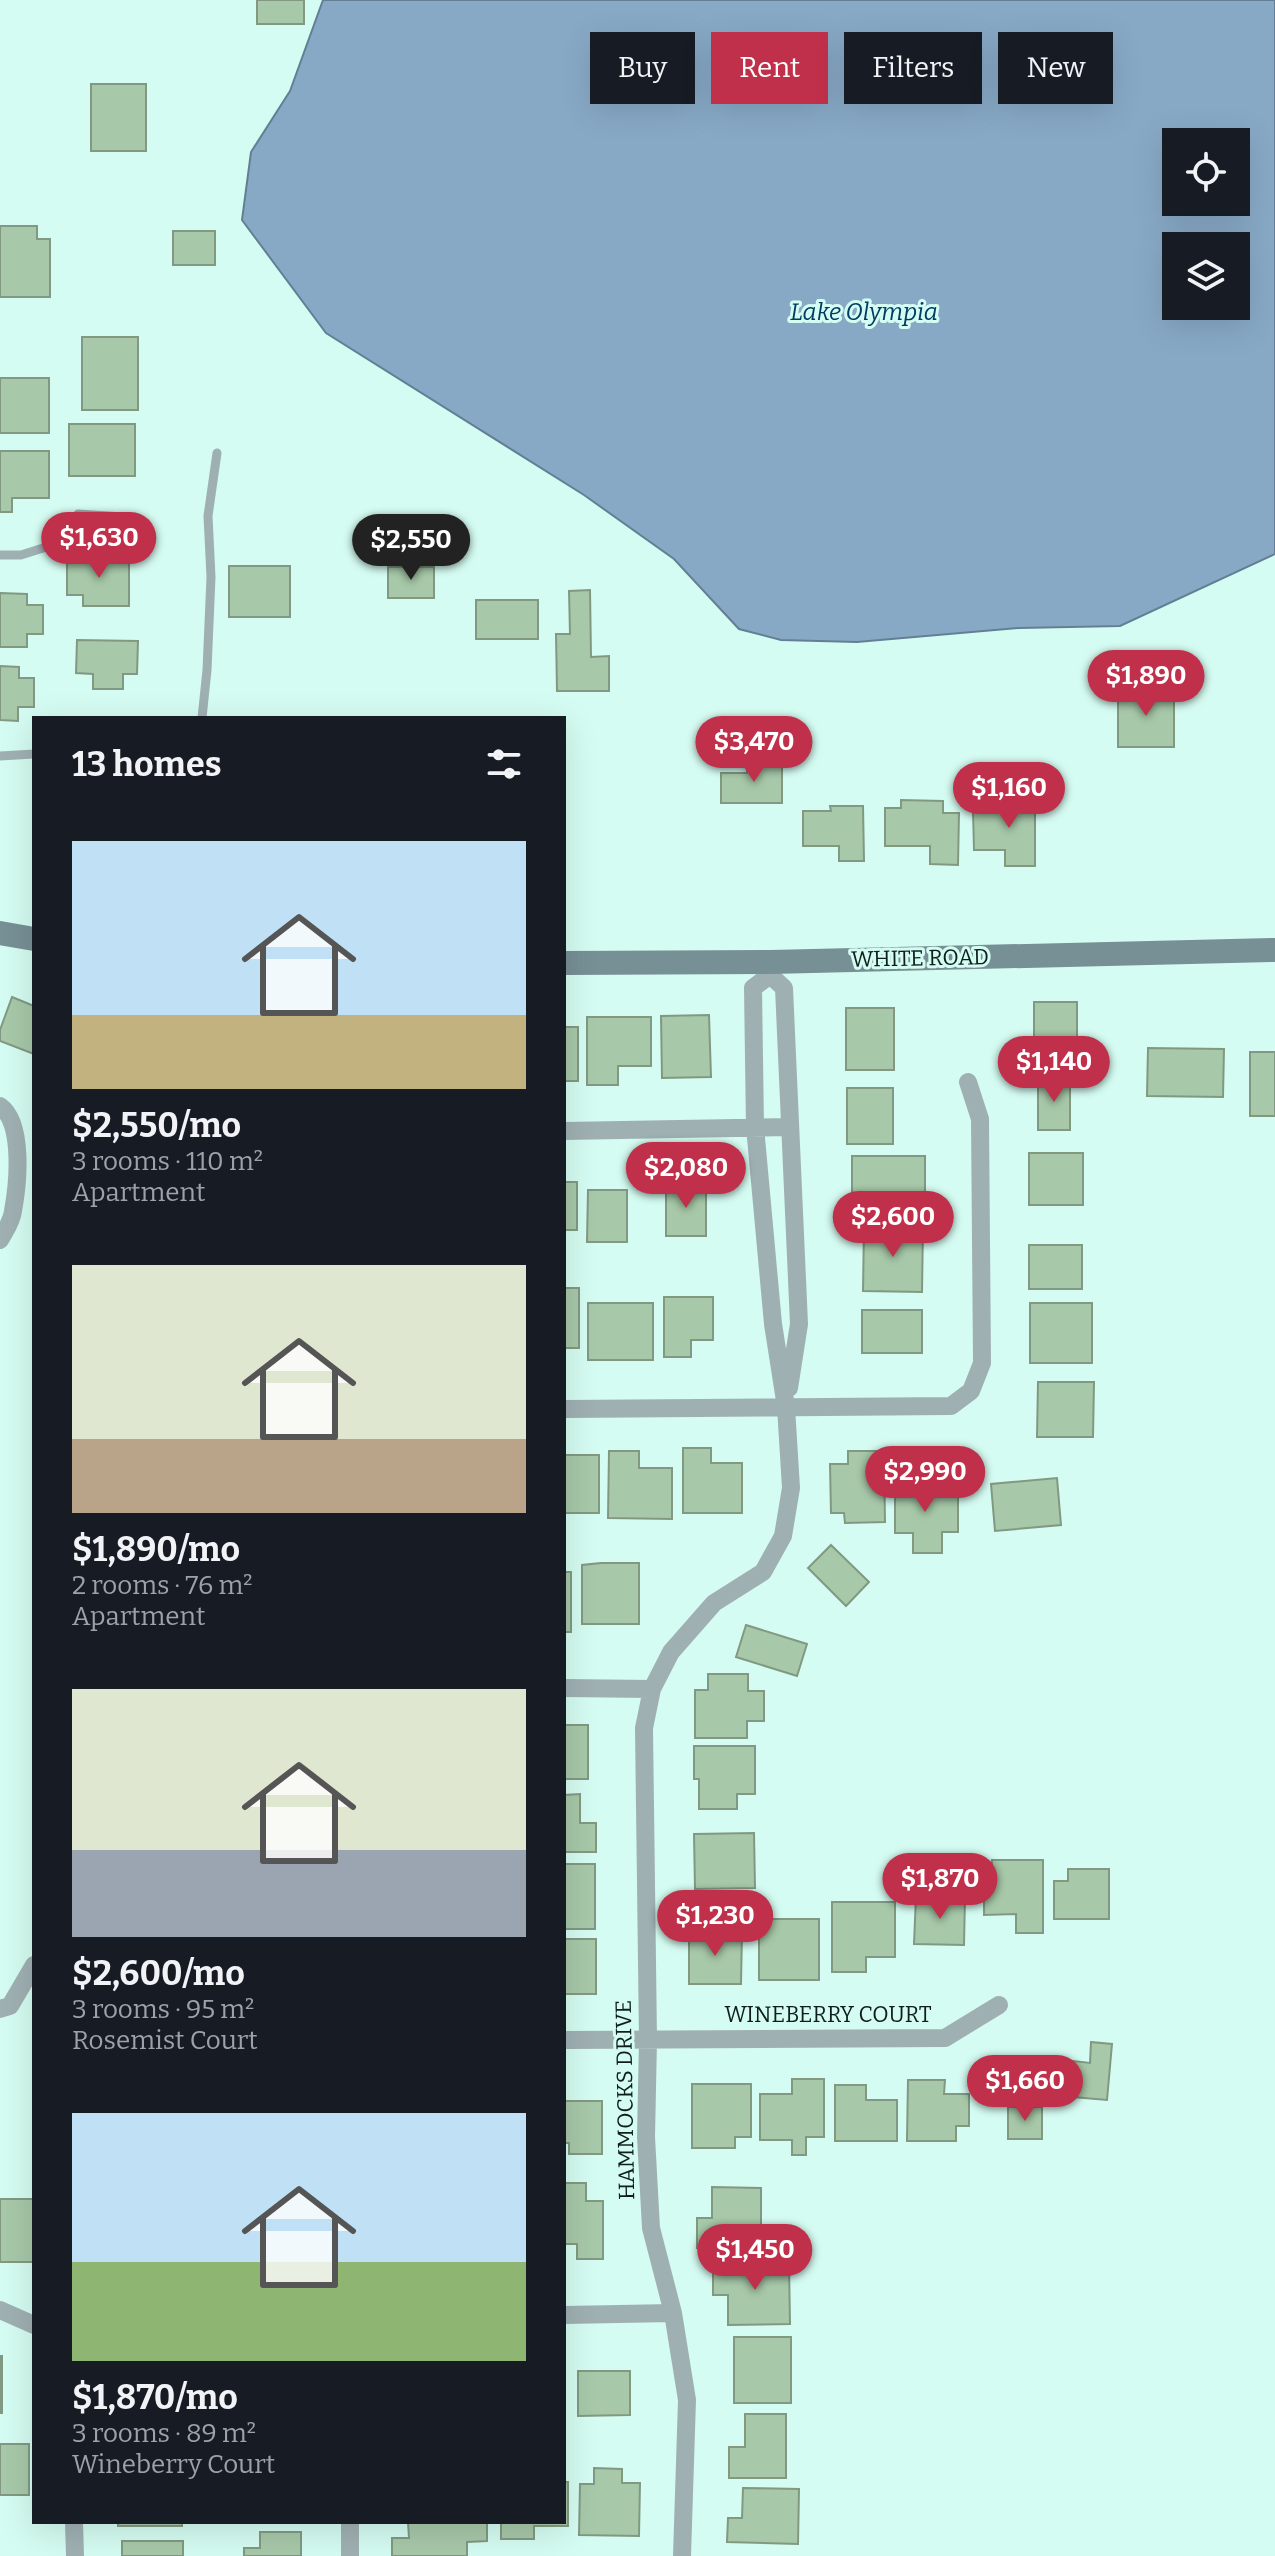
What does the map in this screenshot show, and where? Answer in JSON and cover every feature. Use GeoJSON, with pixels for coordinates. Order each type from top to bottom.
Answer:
{"type":"FeatureCollection","features":[{"type":"Feature","properties":{"kind":"street"},"geometry":{"type":"LineString","coordinates":[[0,933],[32,939]]}},
{"type":"Feature","properties":{"kind":"street","name":"WHITE ROAD"},"geometry":{"type":"LineString","coordinates":[[566,963],[770,968],[1275,950]]}},
{"type":"Feature","properties":{"kind":"street","name":"HAMMOCKS DRIVE"},"geometry":{"type":"LineString","coordinates":[[682,2556],[687,2400],[673,2313],[651,2228],[646,2137],[648,2040],[644,1728],[652,1689],[671,1652],[714,1603],[763,1572],[783,1536],[791,1488],[786,1407],[773,1324],[755,1127],[753,988],[770,968],[784,988],[799,1324],[786,1407]]}},
{"type":"Feature","properties":{"kind":"street"},"geometry":{"type":"LineString","coordinates":[[566,1409],[951,1406],[971,1391],[982,1363],[980,1119],[968,1082]]}},
{"type":"Feature","properties":{"kind":"street"},"geometry":{"type":"LineString","coordinates":[[0,1106],[5,1109],[18,1139],[13,1214],[0,1240]]}},
{"type":"Feature","properties":{"kind":"street"},"geometry":{"type":"LineString","coordinates":[[566,1131],[789,1127]]}},
{"type":"Feature","properties":{"kind":"street"},"geometry":{"type":"LineString","coordinates":[[566,1688],[652,1689]]}},
{"type":"Feature","properties":{"kind":"street"},"geometry":{"type":"LineString","coordinates":[[0,2009],[10,2006],[32,1968]]}},
{"type":"Feature","properties":{"kind":"street","name":"WINEBERRY COURT"},"geometry":{"type":"LineString","coordinates":[[566,2040],[945,2038],[999,2005]]}},
{"type":"Feature","properties":{"kind":"street"},"geometry":{"type":"LineString","coordinates":[[0,2310],[32,2324]]}},
{"type":"Feature","properties":{"kind":"street"},"geometry":{"type":"LineString","coordinates":[[566,2315],[673,2313]]}},
{"type":"Feature","properties":{"kind":"street"},"geometry":{"type":"LineString","coordinates":[[74,2524],[75,2556]]}},
{"type":"Feature","properties":{"kind":"street"},"geometry":{"type":"LineString","coordinates":[[350,2524],[350,2556]]}},
{"type":"Feature","properties":{"kind":"lane"},"geometry":{"type":"LineString","coordinates":[[202,716],[211,577],[208,516],[217,453]]}},
{"type":"Feature","properties":{"kind":"lane"},"geometry":{"type":"LineString","coordinates":[[0,555],[21,555],[62,542],[78,514],[137,518]]}},
{"type":"Feature","properties":{"kind":"lane"},"geometry":{"type":"LineString","coordinates":[[0,756],[32,754]]}},
{"type":"Feature","properties":{"kind":"water","name":"Lake Olympia"},"geometry":{"type":"Polygon","coordinates":[[[323,0],[1275,0],[1275,554],[1120,626],[1019,628],[857,642],[781,640],[739,629],[674,559],[584,495],[326,333],[242,220],[251,152],[290,91],[323,0]]]}},
{"type":"Feature","properties":{"kind":"building"},"geometry":{"type":"Polygon","coordinates":[[[257,0],[304,0],[304,24],[257,24],[257,0]]]}},
{"type":"Feature","properties":{"kind":"building"},"geometry":{"type":"Polygon","coordinates":[[[91,84],[146,84],[146,151],[91,151],[91,84]]]}},
{"type":"Feature","properties":{"kind":"building"},"geometry":{"type":"Polygon","coordinates":[[[0,226],[37,226],[37,239],[50,239],[50,297],[0,297],[0,226]]]}},
{"type":"Feature","properties":{"kind":"building"},"geometry":{"type":"Polygon","coordinates":[[[173,231],[215,231],[215,265],[173,265],[173,231]]]}},
{"type":"Feature","properties":{"kind":"building"},"geometry":{"type":"Polygon","coordinates":[[[82,337],[138,337],[138,410],[82,410],[82,337]]]}},
{"type":"Feature","properties":{"kind":"building"},"geometry":{"type":"Polygon","coordinates":[[[0,378],[49,378],[49,433],[0,433],[0,378]]]}},
{"type":"Feature","properties":{"kind":"building"},"geometry":{"type":"Polygon","coordinates":[[[69,424],[135,424],[135,476],[69,476],[69,424]]]}},
{"type":"Feature","properties":{"kind":"building"},"geometry":{"type":"Polygon","coordinates":[[[0,451],[49,451],[49,498],[12,498],[12,512],[0,512],[0,451]]]}},
{"type":"Feature","properties":{"kind":"building"},"geometry":{"type":"Polygon","coordinates":[[[67,556],[129,556],[129,606],[83,606],[83,595],[67,595],[67,556]]]}},
{"type":"Feature","properties":{"kind":"building"},"geometry":{"type":"Polygon","coordinates":[[[229,566],[290,566],[290,617],[229,617],[229,566]]]}},
{"type":"Feature","properties":{"kind":"building"},"geometry":{"type":"Polygon","coordinates":[[[388,567],[434,567],[434,598],[388,598],[388,567]]]}},
{"type":"Feature","properties":{"kind":"building"},"geometry":{"type":"Polygon","coordinates":[[[590,590],[591,657],[609,656],[609,691],[557,691],[556,634],[570,634],[569,591],[590,590]]]}},
{"type":"Feature","properties":{"kind":"building"},"geometry":{"type":"Polygon","coordinates":[[[0,593],[27,594],[27,605],[43,605],[43,634],[27,634],[27,647],[0,647],[0,593]]]}},
{"type":"Feature","properties":{"kind":"building"},"geometry":{"type":"Polygon","coordinates":[[[476,600],[538,600],[538,639],[476,639],[476,600]]]}},
{"type":"Feature","properties":{"kind":"building"},"geometry":{"type":"Polygon","coordinates":[[[77,640],[138,641],[137,674],[123,674],[123,689],[93,689],[93,674],[76,673],[77,640]]]}},
{"type":"Feature","properties":{"kind":"building"},"geometry":{"type":"Polygon","coordinates":[[[0,666],[19,667],[19,678],[34,678],[34,707],[18,707],[18,721],[0,720],[0,666]]]}},
{"type":"Feature","properties":{"kind":"building"},"geometry":{"type":"Polygon","coordinates":[[[1118,690],[1174,690],[1174,747],[1118,747],[1118,690]]]}},
{"type":"Feature","properties":{"kind":"building"},"geometry":{"type":"Polygon","coordinates":[[[747,762],[782,762],[782,803],[721,803],[721,773],[747,773],[747,762]]]}},
{"type":"Feature","properties":{"kind":"building"},"geometry":{"type":"Polygon","coordinates":[[[1005,795],[1035,795],[1035,866],[1005,866],[1005,850],[974,850],[973,811],[1005,811],[1005,795]]]}},
{"type":"Feature","properties":{"kind":"building"},"geometry":{"type":"Polygon","coordinates":[[[901,800],[943,801],[943,813],[959,813],[958,865],[930,864],[930,846],[885,846],[885,808],[901,808],[901,800]]]}},
{"type":"Feature","properties":{"kind":"building"},"geometry":{"type":"Polygon","coordinates":[[[830,806],[863,806],[864,861],[839,861],[839,846],[803,846],[803,811],[831,811],[830,806]]]}},
{"type":"Feature","properties":{"kind":"building"},"geometry":{"type":"Polygon","coordinates":[[[12,997],[32,1005],[32,1053],[0,1041],[0,1030],[12,997]]]}},
{"type":"Feature","properties":{"kind":"building"},"geometry":{"type":"Polygon","coordinates":[[[1034,1002],[1077,1002],[1077,1063],[1034,1063],[1034,1002]]]}},
{"type":"Feature","properties":{"kind":"building"},"geometry":{"type":"Polygon","coordinates":[[[846,1008],[894,1008],[894,1070],[846,1070],[846,1008]]]}},
{"type":"Feature","properties":{"kind":"building"},"geometry":{"type":"Polygon","coordinates":[[[709,1015],[711,1077],[662,1078],[661,1016],[709,1015]]]}},
{"type":"Feature","properties":{"kind":"building"},"geometry":{"type":"Polygon","coordinates":[[[587,1017],[651,1017],[651,1066],[618,1066],[618,1085],[587,1085],[587,1017]]]}},
{"type":"Feature","properties":{"kind":"building"},"geometry":{"type":"Polygon","coordinates":[[[566,1027],[578,1027],[578,1081],[566,1081],[566,1027]]]}},
{"type":"Feature","properties":{"kind":"building"},"geometry":{"type":"Polygon","coordinates":[[[1148,1048],[1224,1049],[1223,1097],[1147,1096],[1148,1048]]]}},
{"type":"Feature","properties":{"kind":"building"},"geometry":{"type":"Polygon","coordinates":[[[1250,1052],[1275,1052],[1275,1116],[1250,1116],[1250,1052]]]}},
{"type":"Feature","properties":{"kind":"building"},"geometry":{"type":"Polygon","coordinates":[[[1038,1079],[1070,1079],[1070,1130],[1038,1130],[1038,1079]]]}},
{"type":"Feature","properties":{"kind":"building"},"geometry":{"type":"Polygon","coordinates":[[[847,1088],[893,1088],[893,1144],[847,1144],[847,1088]]]}},
{"type":"Feature","properties":{"kind":"building"},"geometry":{"type":"Polygon","coordinates":[[[1029,1153],[1083,1153],[1083,1205],[1029,1205],[1029,1153]]]}},
{"type":"Feature","properties":{"kind":"building"},"geometry":{"type":"Polygon","coordinates":[[[852,1156],[925,1156],[925,1217],[852,1217],[852,1156]]]}},
{"type":"Feature","properties":{"kind":"building"},"geometry":{"type":"Polygon","coordinates":[[[566,1182],[577,1182],[577,1230],[566,1230],[566,1182]]]}},
{"type":"Feature","properties":{"kind":"building"},"geometry":{"type":"Polygon","coordinates":[[[666,1184],[706,1184],[706,1236],[666,1236],[666,1184]]]}},
{"type":"Feature","properties":{"kind":"building"},"geometry":{"type":"Polygon","coordinates":[[[588,1190],[627,1190],[627,1242],[587,1242],[588,1190]]]}},
{"type":"Feature","properties":{"kind":"building"},"geometry":{"type":"Polygon","coordinates":[[[864,1227],[923,1227],[922,1292],[863,1291],[864,1227]]]}},
{"type":"Feature","properties":{"kind":"building"},"geometry":{"type":"Polygon","coordinates":[[[1029,1245],[1082,1245],[1082,1289],[1029,1289],[1029,1245]]]}},
{"type":"Feature","properties":{"kind":"building"},"geometry":{"type":"Polygon","coordinates":[[[566,1288],[579,1288],[579,1348],[566,1348],[566,1288]]]}},
{"type":"Feature","properties":{"kind":"building"},"geometry":{"type":"Polygon","coordinates":[[[664,1297],[713,1297],[713,1340],[691,1340],[691,1357],[664,1357],[664,1297]]]}},
{"type":"Feature","properties":{"kind":"building"},"geometry":{"type":"Polygon","coordinates":[[[588,1303],[653,1303],[653,1360],[588,1360],[588,1303]]]}},
{"type":"Feature","properties":{"kind":"building"},"geometry":{"type":"Polygon","coordinates":[[[1030,1303],[1092,1303],[1092,1363],[1030,1363],[1030,1303]]]}},
{"type":"Feature","properties":{"kind":"building"},"geometry":{"type":"Polygon","coordinates":[[[862,1310],[922,1310],[922,1353],[862,1353],[862,1310]]]}},
{"type":"Feature","properties":{"kind":"building"},"geometry":{"type":"Polygon","coordinates":[[[1038,1382],[1094,1382],[1093,1437],[1037,1437],[1038,1382]]]}},
{"type":"Feature","properties":{"kind":"building"},"geometry":{"type":"Polygon","coordinates":[[[683,1448],[711,1448],[711,1463],[742,1463],[742,1513],[683,1513],[683,1448]]]}},
{"type":"Feature","properties":{"kind":"building"},"geometry":{"type":"Polygon","coordinates":[[[609,1451],[639,1451],[639,1468],[672,1468],[672,1519],[608,1518],[609,1451]]]}},
{"type":"Feature","properties":{"kind":"building"},"geometry":{"type":"Polygon","coordinates":[[[848,1451],[884,1451],[885,1522],[845,1523],[844,1513],[831,1513],[830,1464],[848,1464],[848,1451]]]}},
{"type":"Feature","properties":{"kind":"building"},"geometry":{"type":"Polygon","coordinates":[[[566,1455],[599,1455],[599,1513],[566,1513],[566,1455]]]}},
{"type":"Feature","properties":{"kind":"building"},"geometry":{"type":"Polygon","coordinates":[[[1057,1478],[1061,1525],[995,1531],[991,1484],[1057,1478]]]}},
{"type":"Feature","properties":{"kind":"building"},"geometry":{"type":"Polygon","coordinates":[[[895,1479],[928,1479],[928,1493],[958,1493],[958,1532],[942,1532],[942,1553],[913,1553],[913,1533],[895,1533],[895,1479]]]}},
{"type":"Feature","properties":{"kind":"building"},"geometry":{"type":"Polygon","coordinates":[[[831,1545],[869,1582],[846,1606],[808,1568],[831,1545]]]}},
{"type":"Feature","properties":{"kind":"building"},"geometry":{"type":"Polygon","coordinates":[[[639,1563],[639,1624],[582,1624],[582,1565],[639,1563]]]}},
{"type":"Feature","properties":{"kind":"building"},"geometry":{"type":"Polygon","coordinates":[[[566,1572],[571,1572],[571,1632],[566,1632],[566,1572]]]}},
{"type":"Feature","properties":{"kind":"building"},"geometry":{"type":"Polygon","coordinates":[[[746,1625],[807,1644],[797,1676],[736,1657],[746,1625]]]}},
{"type":"Feature","properties":{"kind":"building"},"geometry":{"type":"Polygon","coordinates":[[[708,1674],[748,1674],[748,1691],[764,1691],[764,1721],[747,1721],[747,1738],[695,1738],[695,1690],[708,1690],[708,1674]]]}},
{"type":"Feature","properties":{"kind":"building"},"geometry":{"type":"Polygon","coordinates":[[[566,1725],[588,1725],[588,1779],[566,1779],[566,1725]]]}},
{"type":"Feature","properties":{"kind":"building"},"geometry":{"type":"Polygon","coordinates":[[[694,1746],[755,1746],[755,1794],[737,1794],[737,1809],[699,1809],[699,1779],[694,1779],[694,1746]]]}},
{"type":"Feature","properties":{"kind":"building"},"geometry":{"type":"Polygon","coordinates":[[[580,1794],[580,1823],[596,1823],[596,1852],[566,1852],[566,1795],[580,1794]]]}},
{"type":"Feature","properties":{"kind":"building"},"geometry":{"type":"Polygon","coordinates":[[[754,1833],[755,1888],[695,1889],[694,1834],[754,1833]]]}},
{"type":"Feature","properties":{"kind":"building"},"geometry":{"type":"Polygon","coordinates":[[[992,1860],[1043,1860],[1043,1933],[1016,1933],[1016,1914],[984,1915],[984,1877],[992,1877],[992,1860]]]}},
{"type":"Feature","properties":{"kind":"building"},"geometry":{"type":"Polygon","coordinates":[[[566,1864],[595,1864],[595,1929],[566,1929],[566,1864]]]}},
{"type":"Feature","properties":{"kind":"building"},"geometry":{"type":"Polygon","coordinates":[[[1068,1869],[1109,1869],[1109,1919],[1054,1919],[1054,1881],[1068,1881],[1068,1869]]]}},
{"type":"Feature","properties":{"kind":"building"},"geometry":{"type":"Polygon","coordinates":[[[916,1896],[965,1897],[964,1945],[914,1944],[916,1896]]]}},
{"type":"Feature","properties":{"kind":"building"},"geometry":{"type":"Polygon","coordinates":[[[832,1902],[895,1902],[895,1957],[866,1957],[866,1972],[832,1972],[832,1902]]]}},
{"type":"Feature","properties":{"kind":"building"},"geometry":{"type":"Polygon","coordinates":[[[759,1919],[819,1919],[819,1980],[759,1980],[759,1919]]]}},
{"type":"Feature","properties":{"kind":"building"},"geometry":{"type":"Polygon","coordinates":[[[689,1931],[742,1932],[741,1984],[689,1984],[689,1931]]]}},
{"type":"Feature","properties":{"kind":"building"},"geometry":{"type":"Polygon","coordinates":[[[566,1939],[596,1939],[596,1994],[566,1994],[566,1939]]]}},
{"type":"Feature","properties":{"kind":"building"},"geometry":{"type":"Polygon","coordinates":[[[1091,2042],[1112,2044],[1107,2100],[1061,2096],[1065,2060],[1090,2063],[1091,2042]]]}},
{"type":"Feature","properties":{"kind":"building"},"geometry":{"type":"Polygon","coordinates":[[[792,2079],[824,2079],[824,2137],[806,2137],[806,2155],[792,2155],[792,2140],[760,2140],[760,2094],[792,2094],[792,2079]]]}},
{"type":"Feature","properties":{"kind":"building"},"geometry":{"type":"Polygon","coordinates":[[[908,2080],[945,2080],[944,2094],[969,2094],[969,2126],[956,2126],[956,2141],[907,2141],[908,2080]]]}},
{"type":"Feature","properties":{"kind":"building"},"geometry":{"type":"Polygon","coordinates":[[[692,2084],[751,2084],[751,2137],[735,2137],[735,2148],[692,2148],[692,2084]]]}},
{"type":"Feature","properties":{"kind":"building"},"geometry":{"type":"Polygon","coordinates":[[[835,2085],[866,2085],[866,2100],[897,2100],[897,2141],[835,2141],[835,2085]]]}},
{"type":"Feature","properties":{"kind":"building"},"geometry":{"type":"Polygon","coordinates":[[[566,2101],[602,2101],[602,2154],[569,2154],[569,2143],[566,2143],[566,2101]]]}},
{"type":"Feature","properties":{"kind":"building"},"geometry":{"type":"Polygon","coordinates":[[[1008,2107],[1042,2107],[1042,2139],[1008,2139],[1008,2107]]]}},
{"type":"Feature","properties":{"kind":"building"},"geometry":{"type":"Polygon","coordinates":[[[566,2183],[586,2183],[586,2201],[603,2201],[603,2259],[577,2259],[577,2244],[566,2244],[566,2183]]]}},
{"type":"Feature","properties":{"kind":"building"},"geometry":{"type":"Polygon","coordinates":[[[712,2187],[761,2188],[761,2248],[697,2248],[697,2218],[712,2218],[712,2187]]]}},
{"type":"Feature","properties":{"kind":"building"},"geometry":{"type":"Polygon","coordinates":[[[0,2199],[32,2199],[32,2262],[0,2262],[0,2199]]]}},
{"type":"Feature","properties":{"kind":"building"},"geometry":{"type":"Polygon","coordinates":[[[789,2263],[790,2324],[728,2325],[728,2295],[713,2295],[713,2264],[789,2263]]]}},
{"type":"Feature","properties":{"kind":"building"},"geometry":{"type":"Polygon","coordinates":[[[734,2337],[791,2337],[791,2403],[734,2403],[734,2337]]]}},
{"type":"Feature","properties":{"kind":"building"},"geometry":{"type":"Polygon","coordinates":[[[2,2356],[2,2413],[0,2413],[2,2356]]]}},
{"type":"Feature","properties":{"kind":"building"},"geometry":{"type":"Polygon","coordinates":[[[578,2371],[630,2371],[630,2415],[578,2416],[578,2371]]]}},
{"type":"Feature","properties":{"kind":"building"},"geometry":{"type":"Polygon","coordinates":[[[745,2414],[786,2414],[786,2478],[729,2478],[729,2447],[745,2447],[745,2414]]]}},
{"type":"Feature","properties":{"kind":"building"},"geometry":{"type":"Polygon","coordinates":[[[0,2444],[29,2444],[29,2495],[0,2495],[0,2444]]]}},
{"type":"Feature","properties":{"kind":"building"},"geometry":{"type":"Polygon","coordinates":[[[594,2468],[622,2469],[622,2483],[640,2483],[639,2536],[579,2535],[580,2484],[594,2484],[594,2468]]]}},
{"type":"Feature","properties":{"kind":"building"},"geometry":{"type":"Polygon","coordinates":[[[568,2482],[568,2526],[534,2526],[534,2539],[501,2539],[501,2524],[566,2524],[568,2482]]]}},
{"type":"Feature","properties":{"kind":"building"},"geometry":{"type":"Polygon","coordinates":[[[743,2488],[799,2489],[798,2544],[727,2542],[728,2518],[742,2518],[743,2488]]]}},
{"type":"Feature","properties":{"kind":"building"},"geometry":{"type":"Polygon","coordinates":[[[118,2524],[182,2524],[182,2526],[118,2524]]]}},
{"type":"Feature","properties":{"kind":"building"},"geometry":{"type":"Polygon","coordinates":[[[408,2524],[487,2524],[487,2541],[467,2542],[467,2556],[392,2556],[392,2538],[409,2538],[408,2524]]]}},
{"type":"Feature","properties":{"kind":"building"},"geometry":{"type":"Polygon","coordinates":[[[260,2532],[301,2532],[301,2556],[244,2556],[244,2548],[260,2548],[260,2532]]]}},
{"type":"Feature","properties":{"kind":"building"},"geometry":{"type":"Polygon","coordinates":[[[122,2541],[183,2541],[183,2556],[122,2556],[122,2541]]]}}]}
